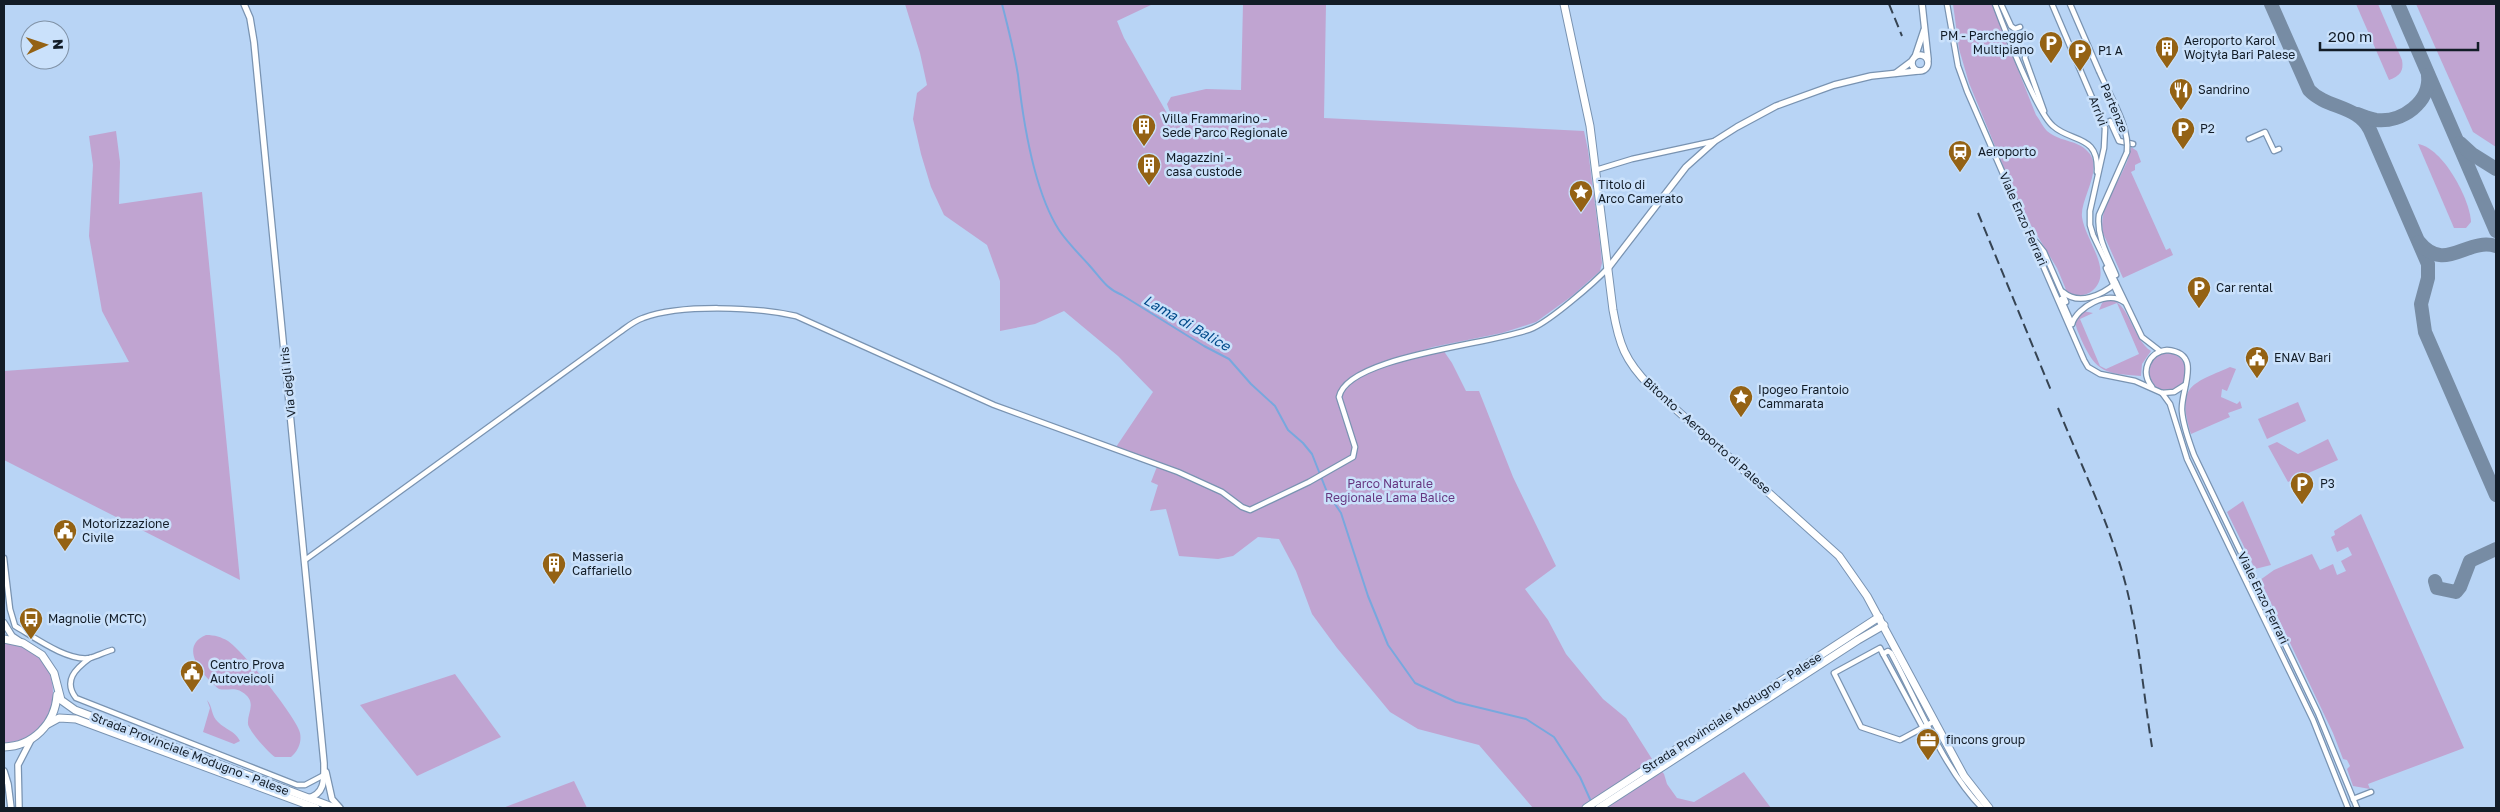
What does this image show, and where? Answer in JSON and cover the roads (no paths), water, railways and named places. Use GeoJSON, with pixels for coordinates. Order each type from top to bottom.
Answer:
{"type":"FeatureCollection","features":[{"type":"Feature","properties":{"kind":"main road","name":"Bitonto - Aeroporto di Palese"},"geometry":{"type":"LineString","coordinates":[[1564,4],[1590,126],[1618,338],[1632,366],[1650,386],[1839,556],[1856,577],[1879,617],[1932,723],[1970,785],[1990,808]]}},
{"type":"Feature","properties":{"kind":"main road","name":"Strada Provinciale Modugno - Palese"},"geometry":{"type":"LineString","coordinates":[[1599,808],[1647,773],[1879,617]]}},
{"type":"Feature","properties":{"kind":"main road","name":"Strada Provinciale Modugno - Palese"},"geometry":{"type":"LineString","coordinates":[[1586,808],[1647,773],[1884,626]]}},
{"type":"Feature","properties":{"kind":"main road","name":"Strada Provinciale Modugno - Palese"},"geometry":{"type":"LineString","coordinates":[[4,639],[22,642],[36,650],[46,660],[54,673],[61,700],[75,710],[335,808]]}},
{"type":"Feature","properties":{"kind":"main road","name":"Strada Provinciale Modugno - Palese"},"geometry":{"type":"LineString","coordinates":[[48,724],[56,707],[57,687]]}},
{"type":"Feature","properties":{"kind":"main road","name":"Strada Provinciale Modugno - Palese"},"geometry":{"type":"LineString","coordinates":[[4,747],[17,746],[31,740],[48,724],[59,718],[76,719],[316,808]]}},
{"type":"Feature","properties":{"kind":"street","name":"Via degli Iris"},"geometry":{"type":"LineString","coordinates":[[244,4],[248,12],[255,48],[324,763]]}},
{"type":"Feature","properties":{"kind":"street"},"geometry":{"type":"LineString","coordinates":[[305,560],[635,322],[649,316],[688,311],[750,309],[796,316],[994,405],[1178,472],[1227,495],[1245,509],[1257,509],[1347,462],[1353,457],[1355,450],[1340,401],[1340,393],[1347,384],[1363,374],[1394,362],[1534,328],[1574,298],[1609,267],[1686,167],[1715,140],[1757,116],[1799,97],[1853,80],[1918,71],[1927,68],[1928,59],[1922,4]]}},
{"type":"Feature","properties":{"kind":"street"},"geometry":{"type":"LineString","coordinates":[[1995,4],[2040,110],[2052,126],[2062,133],[2080,138],[2089,146],[2097,164],[2096,183]]}},
{"type":"Feature","properties":{"kind":"street"},"geometry":{"type":"LineString","coordinates":[[2001,4],[2011,26],[2015,29],[2020,27]]}},
{"type":"Feature","properties":{"kind":"street","name":"Arrivi"},"geometry":{"type":"LineString","coordinates":[[2052,4],[2105,128],[2104,148],[2090,211],[2090,225],[2115,284]]}},
{"type":"Feature","properties":{"kind":"street","name":"Partenze"},"geometry":{"type":"LineString","coordinates":[[2070,4],[2124,128],[2127,140],[2127,152],[2099,215],[2098,223],[2102,242],[2131,309],[2131,313]]}},
{"type":"Feature","properties":{"kind":"street","name":"Viale Enzo Ferrari"},"geometry":{"type":"LineString","coordinates":[[1947,5],[1952,43],[1964,83],[2084,360],[2094,371],[2100,374],[2135,381],[2152,387],[2161,392],[2170,404],[2179,439],[2187,459],[2312,720],[2348,808]]}},
{"type":"Feature","properties":{"kind":"street"},"geometry":{"type":"LineString","coordinates":[[1918,71],[1913,66],[1913,59],[1924,28]]}},
{"type":"Feature","properties":{"kind":"street"},"geometry":{"type":"LineString","coordinates":[[2030,50],[2026,52],[2025,58],[2047,119]]}},
{"type":"Feature","properties":{"kind":"street"},"geometry":{"type":"LineString","coordinates":[[1896,73],[1913,59],[1922,55],[1928,59]]}},
{"type":"Feature","properties":{"kind":"street"},"geometry":{"type":"LineString","coordinates":[[2110,121],[2119,141],[2132,144]]}},
{"type":"Feature","properties":{"kind":"street"},"geometry":{"type":"LineString","coordinates":[[2249,139],[2265,132],[2274,151],[2279,149]]}},
{"type":"Feature","properties":{"kind":"street"},"geometry":{"type":"LineString","coordinates":[[1596,170],[1632,158],[1715,140]]}},
{"type":"Feature","properties":{"kind":"street"},"geometry":{"type":"LineString","coordinates":[[2031,237],[2044,252],[2062,291],[2067,305],[2067,312]]}},
{"type":"Feature","properties":{"kind":"street"},"geometry":{"type":"LineString","coordinates":[[2031,237],[2041,250],[2072,324]]}},
{"type":"Feature","properties":{"kind":"street"},"geometry":{"type":"LineString","coordinates":[[2062,291],[2068,296],[2082,299],[2090,298],[2115,284]]}},
{"type":"Feature","properties":{"kind":"street"},"geometry":{"type":"LineString","coordinates":[[2115,284],[2120,299]]}},
{"type":"Feature","properties":{"kind":"street"},"geometry":{"type":"LineString","coordinates":[[2115,284],[2142,337],[2160,351],[2153,356],[2146,367],[2146,377],[2152,387]]}},
{"type":"Feature","properties":{"kind":"street"},"geometry":{"type":"LineString","coordinates":[[2071,330],[2079,311],[2107,297],[2120,299],[2126,303]]}},
{"type":"Feature","properties":{"kind":"street","name":"Viale Enzo Ferrari"},"geometry":{"type":"LineString","coordinates":[[2160,351],[2175,352],[2185,360],[2188,373],[2184,385],[2182,412],[2194,456],[2318,713],[2357,808]]}},
{"type":"Feature","properties":{"kind":"street"},"geometry":{"type":"LineString","coordinates":[[2161,392],[2173,393],[2184,385]]}},
{"type":"Feature","properties":{"kind":"street"},"geometry":{"type":"LineString","coordinates":[[4,558],[10,609],[16,626],[56,650],[75,658],[90,658],[112,650]]}},
{"type":"Feature","properties":{"kind":"street"},"geometry":{"type":"LineString","coordinates":[[4,623],[12,636],[22,642],[27,633]]}},
{"type":"Feature","properties":{"kind":"street"},"geometry":{"type":"LineString","coordinates":[[1923,728],[1880,648],[1834,673],[1861,727],[1900,740],[1923,728],[1932,723]]}},
{"type":"Feature","properties":{"kind":"street"},"geometry":{"type":"LineString","coordinates":[[1883,654],[1888,651],[1891,653],[1932,723],[1960,782],[1982,808]]}},
{"type":"Feature","properties":{"kind":"street"},"geometry":{"type":"LineString","coordinates":[[90,658],[74,672],[70,681],[70,690],[76,698],[297,785],[304,785],[324,775]]}},
{"type":"Feature","properties":{"kind":"street"},"geometry":{"type":"LineString","coordinates":[[19,808],[18,765],[31,740]]}},
{"type":"Feature","properties":{"kind":"street"},"geometry":{"type":"LineString","coordinates":[[308,798],[318,794],[322,789],[324,763]]}},
{"type":"Feature","properties":{"kind":"street"},"geometry":{"type":"LineString","coordinates":[[324,763],[332,799],[340,808]]}},
{"type":"Feature","properties":{"kind":"street"},"geometry":{"type":"LineString","coordinates":[[4,771],[11,808]]}},
{"type":"Feature","properties":{"kind":"street"},"geometry":{"type":"LineString","coordinates":[[2353,799],[2371,792]]}},
{"type":"Feature","properties":{"kind":"waterway","name":"Lama di Balice"},"geometry":{"type":"LineString","coordinates":[[1002,4],[1015,57],[1023,113],[1036,176],[1050,214],[1059,230],[1112,289],[1204,346],[1229,359],[1251,384],[1275,406],[1288,430],[1312,454],[1327,492],[1341,513],[1368,596],[1388,645],[1415,683],[1456,702],[1526,719],[1554,737],[1580,777],[1594,808]]}},
{"type":"Feature","properties":{"kind":"railway"},"geometry":{"type":"LineString","coordinates":[[1889,4],[1902,36]]}},
{"type":"Feature","properties":{"kind":"railway"},"geometry":{"type":"LineString","coordinates":[[1978,213],[2052,393]]}},
{"type":"Feature","properties":{"kind":"railway"},"geometry":{"type":"LineString","coordinates":[[2058,408],[2103,516],[2125,582],[2137,643],[2152,747]]}},
{"type":"Feature","properties":{"kind":"place","name":"PM - Parcheggio Multipiano"},"geometry":{"type":"Point","coordinates":[2051,64]}},
{"type":"Feature","properties":{"kind":"place","name":"Aeroporto Karol Wojtyła Bari Palese"},"geometry":{"type":"Point","coordinates":[2167,69]}},
{"type":"Feature","properties":{"kind":"place","name":"P1 A"},"geometry":{"type":"Point","coordinates":[2080,72]}},
{"type":"Feature","properties":{"kind":"place","name":"Sandrino"},"geometry":{"type":"Point","coordinates":[2181,111]}},
{"type":"Feature","properties":{"kind":"place","name":"Villa Frammarino - Sede Parco Regionale"},"geometry":{"type":"Point","coordinates":[1144,147]}},
{"type":"Feature","properties":{"kind":"place","name":"P2"},"geometry":{"type":"Point","coordinates":[2183,150]}},
{"type":"Feature","properties":{"kind":"place","name":"Aeroporto"},"geometry":{"type":"Point","coordinates":[1960,173]}},
{"type":"Feature","properties":{"kind":"place","name":"Magazzini - casa custode"},"geometry":{"type":"Point","coordinates":[1149,186]}},
{"type":"Feature","properties":{"kind":"place","name":"Titolo di Arco Camerato"},"geometry":{"type":"Point","coordinates":[1581,213]}},
{"type":"Feature","properties":{"kind":"place","name":"Car rental"},"geometry":{"type":"Point","coordinates":[2199,309]}},
{"type":"Feature","properties":{"kind":"place","name":"ENAV Bari"},"geometry":{"type":"Point","coordinates":[2257,379]}},
{"type":"Feature","properties":{"kind":"place","name":"Ipogeo Frantoio Cammarata"},"geometry":{"type":"Point","coordinates":[1741,418]}},
{"type":"Feature","properties":{"kind":"place","name":"P3"},"geometry":{"type":"Point","coordinates":[2302,505]}},
{"type":"Feature","properties":{"kind":"place","name":"Motorizzazione Civile"},"geometry":{"type":"Point","coordinates":[65,552]}},
{"type":"Feature","properties":{"kind":"place","name":"Masseria Caffariello"},"geometry":{"type":"Point","coordinates":[554,585]}},
{"type":"Feature","properties":{"kind":"place","name":"Magnolie (MCTC)"},"geometry":{"type":"Point","coordinates":[31,640]}},
{"type":"Feature","properties":{"kind":"place","name":"Centro Prova Autoveicoli"},"geometry":{"type":"Point","coordinates":[192,693]}},
{"type":"Feature","properties":{"kind":"place","name":"fincons group"},"geometry":{"type":"Point","coordinates":[1928,761]}},
{"type":"Feature","properties":{"kind":"park label","name":"Parco Naturale Regionale Lama Balice"},"geometry":{"type":"Point","coordinates":[1390,491]}}]}
